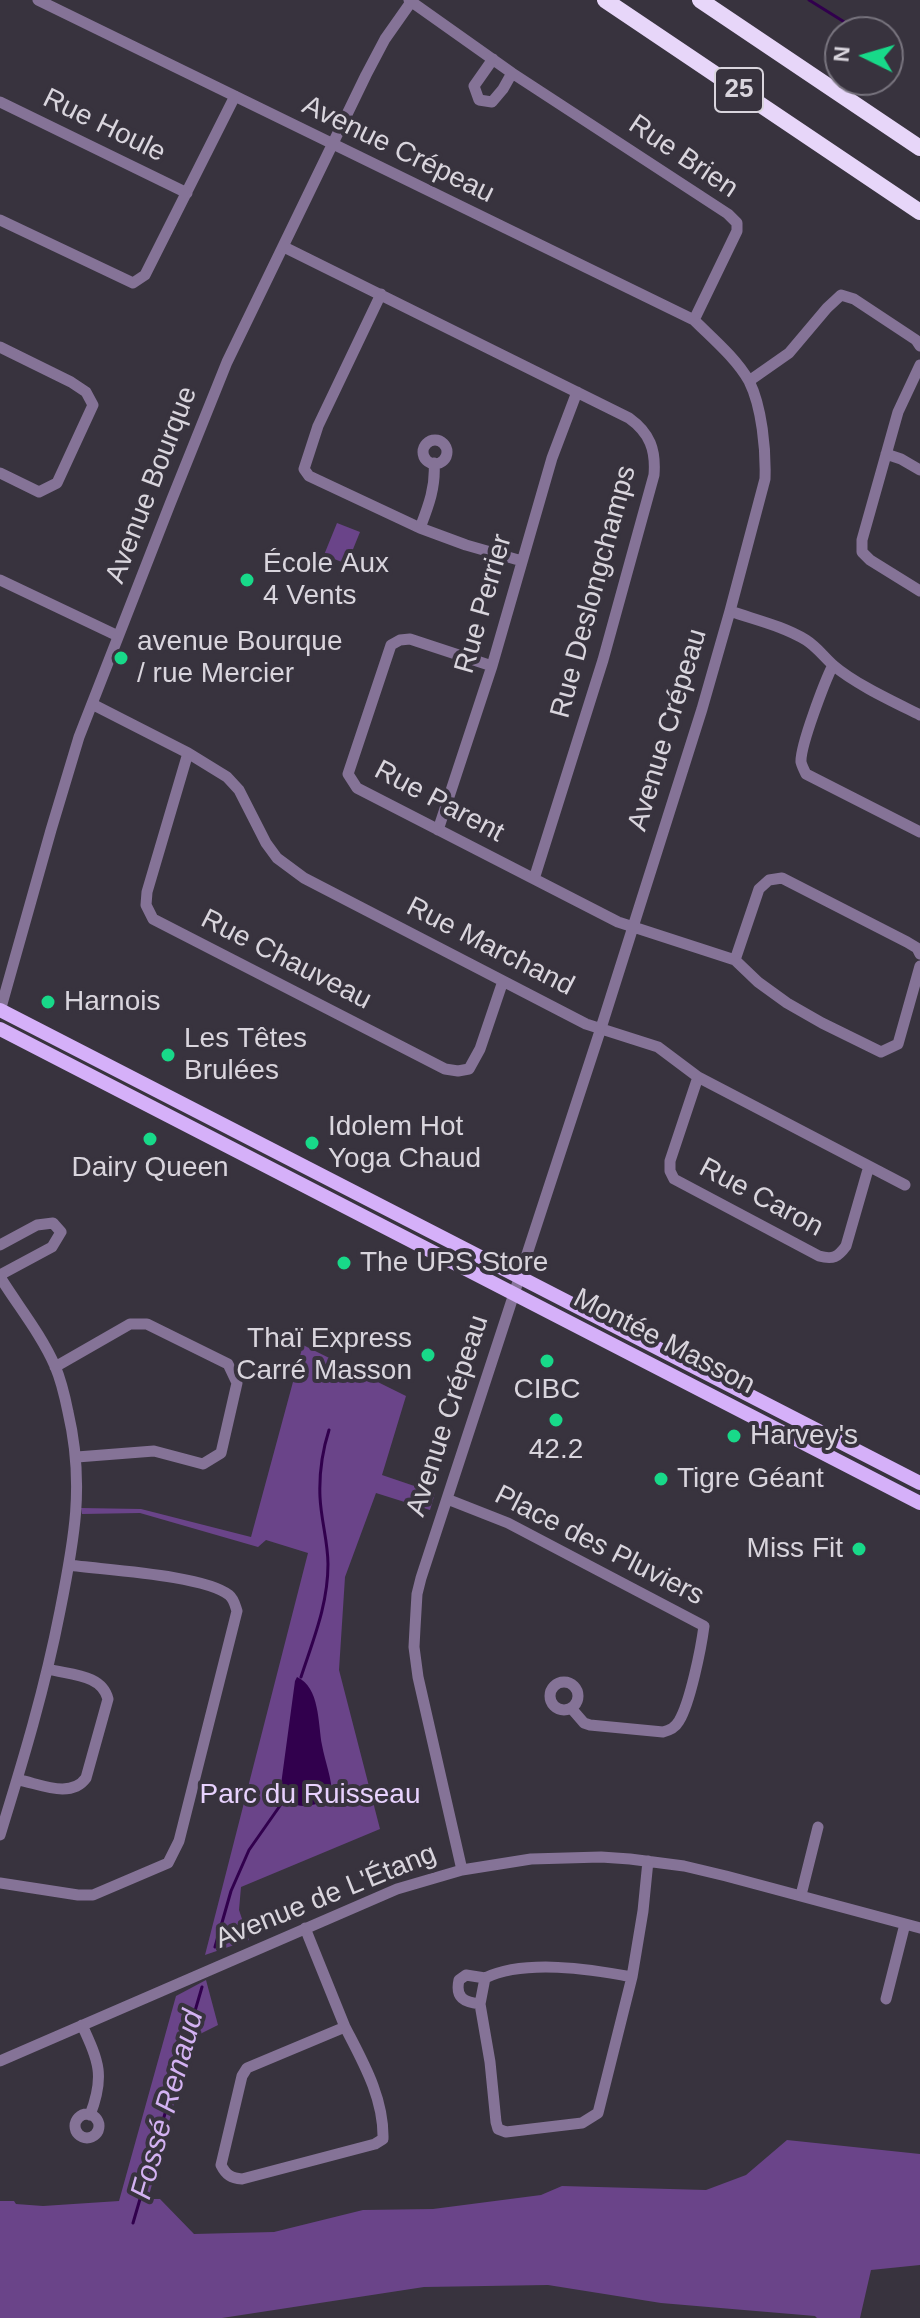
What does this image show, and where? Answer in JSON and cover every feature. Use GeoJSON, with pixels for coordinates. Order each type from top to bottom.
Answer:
{"type":"FeatureCollection","features":[{"type":"Feature","properties":{"kind":"highway","name":"25"},"geometry":{"type":"LineString","coordinates":[[605,0],[920,212]]}},
{"type":"Feature","properties":{"kind":"highway","name":"25"},"geometry":{"type":"LineString","coordinates":[[700,0],[920,148]]}},
{"type":"Feature","properties":{"kind":"main road","name":"Montée Masson"},"geometry":{"type":"LineString","coordinates":[[0,1010],[920,1483]]}},
{"type":"Feature","properties":{"kind":"main road","name":"Montée Masson"},"geometry":{"type":"LineString","coordinates":[[0,1029],[920,1503]]}},
{"type":"Feature","properties":{"kind":"main road"},"geometry":{"type":"LineString","coordinates":[[267,1166],[274,1152]]}},
{"type":"Feature","properties":{"kind":"street","name":"Avenue Crépeau"},"geometry":{"type":"LineString","coordinates":[[38,0],[694,320],[719,344],[749,381],[759,413],[765,479],[730,611],[601,1028],[419,1587],[414,1647],[418,1677],[462,1870]]}},
{"type":"Feature","properties":{"kind":"street","name":"Rue Brien"},"geometry":{"type":"LineString","coordinates":[[410,1],[737,223],[737,231],[694,320]]}},
{"type":"Feature","properties":{"kind":"street","name":"Avenue Bourque"},"geometry":{"type":"LineString","coordinates":[[0,1010],[68,773],[118,636],[214,393],[385,39],[410,1]]}},
{"type":"Feature","properties":{"kind":"street"},"geometry":{"type":"LineString","coordinates":[[493,59],[474,86],[479,100],[492,102],[512,73]]}},
{"type":"Feature","properties":{"kind":"street"},"geometry":{"type":"LineString","coordinates":[[0,220],[133,283],[145,275],[235,96]]}},
{"type":"Feature","properties":{"kind":"street","name":"Rue Houle"},"geometry":{"type":"LineString","coordinates":[[0,102],[187,193]]}},
{"type":"Feature","properties":{"kind":"street","name":"Rue Deslongchamps"},"geometry":{"type":"LineString","coordinates":[[284,247],[577,392],[640,426],[652,445],[654,475],[600,673],[534,879]]}},
{"type":"Feature","properties":{"kind":"street"},"geometry":{"type":"LineString","coordinates":[[381,294],[318,426],[304,469],[309,476],[420,528],[522,561]]}},
{"type":"Feature","properties":{"kind":"street"},"geometry":{"type":"LineString","coordinates":[[749,381],[789,353],[841,295],[854,299],[916,340],[920,346]]}},
{"type":"Feature","properties":{"kind":"street"},"geometry":{"type":"LineString","coordinates":[[0,347],[79,387],[86,392],[93,405],[57,483],[39,492],[0,473]]}},
{"type":"Feature","properties":{"kind":"street"},"geometry":{"type":"LineString","coordinates":[[920,365],[898,412],[862,540],[862,552],[870,560],[920,591]]}},
{"type":"Feature","properties":{"kind":"street","name":"Rue Perrier"},"geometry":{"type":"LineString","coordinates":[[438,830],[492,666],[552,458],[577,392]]}},
{"type":"Feature","properties":{"kind":"street"},"geometry":{"type":"LineString","coordinates":[[886,454],[920,470]]}},
{"type":"Feature","properties":{"kind":"street"},"geometry":{"type":"LineString","coordinates":[[420,528],[432,495],[434,463]]}},
{"type":"Feature","properties":{"kind":"street"},"geometry":{"type":"LineString","coordinates":[[0,580],[118,636]]}},
{"type":"Feature","properties":{"kind":"street"},"geometry":{"type":"LineString","coordinates":[[730,611],[788,631],[818,649],[833,665],[881,696],[920,715]]}},
{"type":"Feature","properties":{"kind":"street","name":"Rue Parent"},"geometry":{"type":"LineString","coordinates":[[492,666],[410,639],[391,645],[348,774],[357,788],[618,922],[735,960],[787,1003],[881,1052],[898,1044],[920,966]]}},
{"type":"Feature","properties":{"kind":"street"},"geometry":{"type":"LineString","coordinates":[[833,665],[803,747],[801,762],[806,774],[920,832]]}},
{"type":"Feature","properties":{"kind":"street","name":"Rue Marchand"},"geometry":{"type":"LineString","coordinates":[[92,704],[188,753],[227,777],[239,790],[277,858],[304,878],[586,1024],[658,1047],[698,1077],[905,1185]]}},
{"type":"Feature","properties":{"kind":"street","name":"Rue Chauveau"},"geometry":{"type":"LineString","coordinates":[[188,753],[147,892],[146,905],[153,919],[445,1069],[469,1069],[480,1049],[503,981]]}},
{"type":"Feature","properties":{"kind":"street"},"geometry":{"type":"LineString","coordinates":[[735,960],[759,889],[769,880],[782,878],[907,942],[920,954]]}},
{"type":"Feature","properties":{"kind":"street","name":"Rue Caron"},"geometry":{"type":"LineString","coordinates":[[698,1077],[670,1161],[674,1179],[819,1256],[830,1259],[839,1255],[846,1246],[869,1166]]}},
{"type":"Feature","properties":{"kind":"street"},"geometry":{"type":"LineString","coordinates":[[0,1245],[37,1225],[53,1223],[61,1232],[52,1247],[0,1276],[55,1367],[66,1401],[77,1457],[77,1513],[48,1669],[19,1780],[0,1835]]}},
{"type":"Feature","properties":{"kind":"street"},"geometry":{"type":"LineString","coordinates":[[55,1367],[130,1324],[147,1324],[228,1364],[237,1383],[221,1453],[203,1464],[154,1451],[77,1457]]}},
{"type":"Feature","properties":{"kind":"street","name":"Place des Pluviers"},"geometry":{"type":"LineString","coordinates":[[447,1499],[508,1523],[704,1626],[687,1702],[672,1729],[663,1732],[590,1725],[584,1723],[571,1708]]}},
{"type":"Feature","properties":{"kind":"street"},"geometry":{"type":"LineString","coordinates":[[0,1883],[93,1895],[168,1863],[179,1841],[237,1611],[233,1597],[220,1589],[196,1582],[69,1565]]}},
{"type":"Feature","properties":{"kind":"street"},"geometry":{"type":"LineString","coordinates":[[19,1780],[59,1789],[72,1790],[81,1786],[86,1778],[108,1699],[106,1690],[98,1682],[48,1669]]}},
{"type":"Feature","properties":{"kind":"street"},"geometry":{"type":"LineString","coordinates":[[801,1895],[818,1827]]}},
{"type":"Feature","properties":{"kind":"street","name":"Avenue de L'Étang"},"geometry":{"type":"LineString","coordinates":[[0,2061],[397,1889],[462,1870],[531,1859],[601,1857],[648,1861],[710,1872],[920,1928]]}},
{"type":"Feature","properties":{"kind":"street"},"geometry":{"type":"LineString","coordinates":[[485,1978],[480,2004],[498,2129],[506,2132],[582,2123],[598,2113],[632,1977],[648,1861]]}},
{"type":"Feature","properties":{"kind":"street"},"geometry":{"type":"LineString","coordinates":[[886,1999],[905,1924]]}},
{"type":"Feature","properties":{"kind":"street"},"geometry":{"type":"LineString","coordinates":[[305,1928],[345,2027],[371,2077],[383,2139],[375,2144],[242,2179],[232,2178],[221,2165],[242,2076],[247,2068],[345,2027]]}},
{"type":"Feature","properties":{"kind":"street"},"geometry":{"type":"LineString","coordinates":[[480,2004],[466,2002],[459,1997],[459,1980],[466,1975],[485,1978],[528,1968],[578,1969],[632,1977]]}},
{"type":"Feature","properties":{"kind":"street"},"geometry":{"type":"LineString","coordinates":[[82,2025],[100,2072],[97,2097],[90,2115]]}},
{"type":"Feature","properties":{"kind":"green space"},"geometry":{"type":"Polygon","coordinates":[[[337,523],[360,532],[347,564],[324,555],[337,523]]]}},
{"type":"Feature","properties":{"kind":"green space","name":"Parc du Ruisseau"},"geometry":{"type":"Polygon","coordinates":[[[303,1345],[406,1396],[382,1475],[435,1493],[430,1510],[376,1493],[345,1577],[339,1670],[380,1829],[241,1887],[239,1910],[249,1940],[205,1955],[308,1553],[266,1540],[258,1547],[140,1513],[82,1514],[81,1508],[141,1509],[251,1537],[303,1345]]]}},
{"type":"Feature","properties":{"kind":"green space"},"geometry":{"type":"Polygon","coordinates":[[[206,1980],[218,2025],[192,2038],[148,2199],[160,2199],[194,2234],[274,2232],[363,2210],[433,2209],[541,2195],[562,2186],[706,2190],[746,2175],[787,2140],[920,2154],[920,2265],[871,2270],[860,2318],[817,2318],[661,2303],[548,2285],[424,2287],[222,2318],[0,2318],[0,2201],[43,2206],[119,2201],[176,1996],[206,1980]]]}},
{"type":"Feature","properties":{"kind":"shaded area"},"geometry":{"type":"Polygon","coordinates":[[[297,1677],[305,1682],[314,1697],[332,1789],[332,1795],[326,1799],[304,1806],[290,1803],[280,1792],[297,1677]]]}},
{"type":"Feature","properties":{"kind":"waterway"},"geometry":{"type":"LineString","coordinates":[[809,0],[835,16]]}},
{"type":"Feature","properties":{"kind":"waterway","name":"Fossé Renaud"},"geometry":{"type":"LineString","coordinates":[[301,1677],[319,1622],[327,1579],[328,1556],[320,1488],[329,1430]]}},
{"type":"Feature","properties":{"kind":"waterway","name":"Fossé Renaud"},"geometry":{"type":"LineString","coordinates":[[215,1947],[231,1891],[249,1850],[284,1800]]}},
{"type":"Feature","properties":{"kind":"waterway","name":"Fossé Renaud"},"geometry":{"type":"LineString","coordinates":[[133,2223],[202,1987]]}},
{"type":"Feature","properties":{"kind":"place","name":"École Aux 4 Vents"},"geometry":{"type":"Point","coordinates":[247,580]}},
{"type":"Feature","properties":{"kind":"place","name":"avenue Bourque / rue Mercier"},"geometry":{"type":"Point","coordinates":[121,658]}},
{"type":"Feature","properties":{"kind":"place","name":"Harnois"},"geometry":{"type":"Point","coordinates":[48,1002]}},
{"type":"Feature","properties":{"kind":"place","name":"Les Têtes Brulées"},"geometry":{"type":"Point","coordinates":[168,1055]}},
{"type":"Feature","properties":{"kind":"place","name":"Dairy Queen"},"geometry":{"type":"Point","coordinates":[150,1139]}},
{"type":"Feature","properties":{"kind":"place","name":"Idolem Hot Yoga Chaud"},"geometry":{"type":"Point","coordinates":[312,1143]}},
{"type":"Feature","properties":{"kind":"place","name":"The UPS Store"},"geometry":{"type":"Point","coordinates":[344,1263]}},
{"type":"Feature","properties":{"kind":"place","name":"Thaï Express Carré Masson"},"geometry":{"type":"Point","coordinates":[428,1355]}},
{"type":"Feature","properties":{"kind":"place","name":"CIBC"},"geometry":{"type":"Point","coordinates":[547,1361]}},
{"type":"Feature","properties":{"kind":"place","name":"42.2"},"geometry":{"type":"Point","coordinates":[556,1420]}},
{"type":"Feature","properties":{"kind":"place","name":"Harvey's"},"geometry":{"type":"Point","coordinates":[734,1436]}},
{"type":"Feature","properties":{"kind":"place","name":"Tigre Géant"},"geometry":{"type":"Point","coordinates":[661,1479]}},
{"type":"Feature","properties":{"kind":"place","name":"Miss Fit"},"geometry":{"type":"Point","coordinates":[859,1549]}}]}
